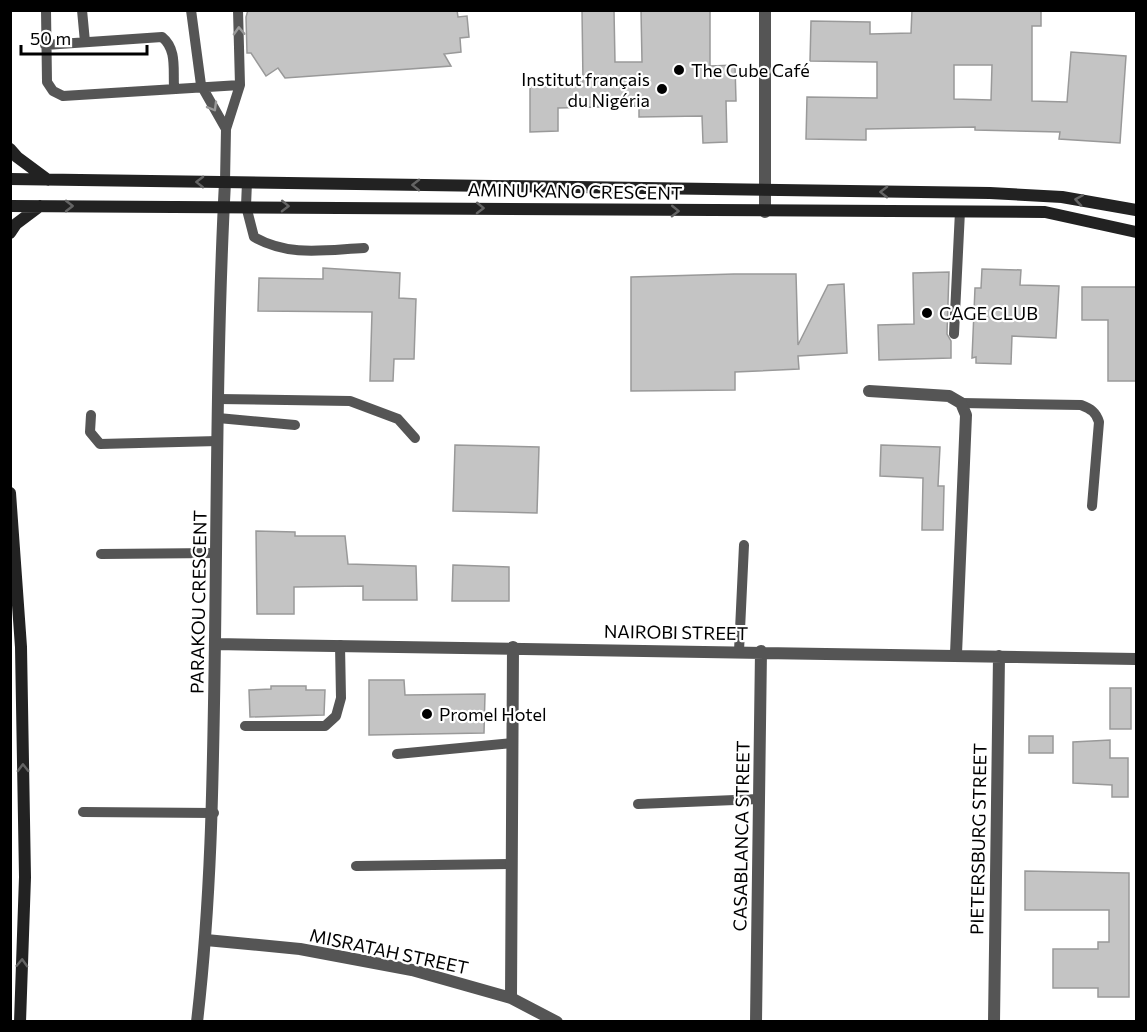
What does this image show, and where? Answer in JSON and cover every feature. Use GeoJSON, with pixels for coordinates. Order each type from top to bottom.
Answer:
{"type":"FeatureCollection","features":[{"type":"Feature","properties":{"kind":"street"},"geometry":{"type":"LineString","coordinates":[[765,10],[765,212]]}},
{"type":"Feature","properties":{"kind":"street"},"geometry":{"type":"LineString","coordinates":[[10,149],[17,158],[48,180]]}},
{"type":"Feature","properties":{"kind":"street"},"geometry":{"type":"LineString","coordinates":[[10,179],[990,194],[1062,197],[1137,210]]}},
{"type":"Feature","properties":{"kind":"street","name":"PARAKOU CRESCENT"},"geometry":{"type":"LineString","coordinates":[[197,1022],[206,940],[214,813],[218,399],[225,182]]}},
{"type":"Feature","properties":{"kind":"street","name":"AMINU KANO CRESCENT"},"geometry":{"type":"LineString","coordinates":[[10,206],[224,205],[765,212],[1045,212],[1137,232]]}},
{"type":"Feature","properties":{"kind":"street"},"geometry":{"type":"LineString","coordinates":[[10,233],[16,224],[40,206]]}},
{"type":"Feature","properties":{"kind":"street"},"geometry":{"type":"LineString","coordinates":[[869,391],[949,396],[961,403],[966,415],[956,654]]}},
{"type":"Feature","properties":{"kind":"street"},"geometry":{"type":"LineString","coordinates":[[10,493],[21,646],[25,877],[20,1022]]}},
{"type":"Feature","properties":{"kind":"street","name":"NAIROBI STREET"},"geometry":{"type":"LineString","coordinates":[[215,644],[956,654],[1137,659]]}},
{"type":"Feature","properties":{"kind":"street"},"geometry":{"type":"LineString","coordinates":[[511,998],[513,647]]}},
{"type":"Feature","properties":{"kind":"street","name":"CASABLANCA STREET"},"geometry":{"type":"LineString","coordinates":[[756,1022],[761,651]]}},
{"type":"Feature","properties":{"kind":"street","name":"PIETERSBURG STREET"},"geometry":{"type":"LineString","coordinates":[[994,1022],[999,656]]}},
{"type":"Feature","properties":{"kind":"street","name":"MISRATAH STREET"},"geometry":{"type":"LineString","coordinates":[[206,940],[300,949],[390,966],[511,998],[557,1022]]}},
{"type":"Feature","properties":{"kind":"lane"},"geometry":{"type":"LineString","coordinates":[[46,10],[47,82],[53,91],[63,96],[201,85],[240,85]]}},
{"type":"Feature","properties":{"kind":"lane"},"geometry":{"type":"LineString","coordinates":[[82,10],[85,42]]}},
{"type":"Feature","properties":{"kind":"lane"},"geometry":{"type":"LineString","coordinates":[[191,10],[201,85],[226,129]]}},
{"type":"Feature","properties":{"kind":"lane"},"geometry":{"type":"LineString","coordinates":[[225,182],[226,129],[240,85],[238,10]]}},
{"type":"Feature","properties":{"kind":"lane"},"geometry":{"type":"LineString","coordinates":[[45,45],[162,37],[169,43],[172,51],[174,87]]}},
{"type":"Feature","properties":{"kind":"lane"},"geometry":{"type":"LineString","coordinates":[[246,182],[246,206],[254,237],[273,248],[288,251],[364,248]]}},
{"type":"Feature","properties":{"kind":"lane"},"geometry":{"type":"LineString","coordinates":[[954,334],[960,211]]}},
{"type":"Feature","properties":{"kind":"lane"},"geometry":{"type":"LineString","coordinates":[[218,399],[350,401],[398,419],[415,438]]}},
{"type":"Feature","properties":{"kind":"lane"},"geometry":{"type":"LineString","coordinates":[[961,403],[1081,405],[1097,414],[1099,422],[1092,506]]}},
{"type":"Feature","properties":{"kind":"lane"},"geometry":{"type":"LineString","coordinates":[[91,415],[90,432],[100,444],[218,441]]}},
{"type":"Feature","properties":{"kind":"lane"},"geometry":{"type":"LineString","coordinates":[[218,418],[295,425]]}},
{"type":"Feature","properties":{"kind":"lane"},"geometry":{"type":"LineString","coordinates":[[739,651],[744,545]]}},
{"type":"Feature","properties":{"kind":"lane"},"geometry":{"type":"LineString","coordinates":[[101,554],[216,553]]}},
{"type":"Feature","properties":{"kind":"lane"},"geometry":{"type":"LineString","coordinates":[[245,726],[325,726],[336,716],[340,698],[340,645]]}},
{"type":"Feature","properties":{"kind":"lane"},"geometry":{"type":"LineString","coordinates":[[397,754],[512,743]]}},
{"type":"Feature","properties":{"kind":"lane"},"geometry":{"type":"LineString","coordinates":[[638,804],[759,799]]}},
{"type":"Feature","properties":{"kind":"lane"},"geometry":{"type":"LineString","coordinates":[[82,812],[214,813]]}},
{"type":"Feature","properties":{"kind":"lane"},"geometry":{"type":"LineString","coordinates":[[356,866],[512,864]]}},
{"type":"Feature","properties":{"kind":"building"},"geometry":{"type":"Polygon","coordinates":[[[248,10],[457,10],[458,17],[467,16],[469,37],[460,38],[461,52],[444,54],[451,66],[285,78],[278,68],[266,76],[251,53],[247,53],[246,17],[248,10]]]}},
{"type":"Feature","properties":{"kind":"building"},"geometry":{"type":"Polygon","coordinates":[[[582,10],[614,10],[615,62],[642,62],[641,10],[710,10],[710,66],[735,65],[736,101],[726,101],[727,142],[703,143],[702,116],[639,117],[639,106],[558,108],[558,131],[530,132],[530,83],[583,82],[582,10]]]}},
{"type":"Feature","properties":{"kind":"building"},"geometry":{"type":"Polygon","coordinates":[[[912,10],[1041,10],[1041,26],[1032,26],[1032,101],[1067,102],[1071,52],[1126,56],[1120,143],[1059,139],[1060,132],[975,130],[975,127],[866,129],[866,140],[806,139],[807,97],[877,98],[877,62],[810,61],[811,21],[870,22],[870,34],[911,33],[912,10]],[[954,65],[954,99],[991,100],[992,65],[954,65]]]}},
{"type":"Feature","properties":{"kind":"building"},"geometry":{"type":"Polygon","coordinates":[[[323,268],[400,273],[399,298],[416,299],[414,359],[394,359],[393,381],[370,381],[372,312],[258,311],[259,278],[323,279],[323,268]]]}},
{"type":"Feature","properties":{"kind":"building"},"geometry":{"type":"Polygon","coordinates":[[[982,269],[1021,270],[1020,285],[1059,286],[1056,338],[1012,336],[1011,364],[976,363],[976,357],[972,358],[975,288],[981,288],[982,269]]]}},
{"type":"Feature","properties":{"kind":"building"},"geometry":{"type":"Polygon","coordinates":[[[949,272],[947,334],[951,341],[951,358],[879,360],[878,325],[914,324],[913,273],[949,272]]]}},
{"type":"Feature","properties":{"kind":"building"},"geometry":{"type":"Polygon","coordinates":[[[796,274],[798,345],[828,285],[844,284],[847,353],[798,356],[799,369],[735,372],[735,390],[631,391],[631,277],[796,274]]]}},
{"type":"Feature","properties":{"kind":"building"},"geometry":{"type":"Polygon","coordinates":[[[1082,287],[1137,287],[1137,381],[1108,381],[1108,320],[1082,320],[1082,287]]]}},
{"type":"Feature","properties":{"kind":"building"},"geometry":{"type":"Polygon","coordinates":[[[455,445],[539,447],[537,513],[453,511],[455,445]]]}},
{"type":"Feature","properties":{"kind":"building"},"geometry":{"type":"Polygon","coordinates":[[[881,445],[940,447],[938,486],[944,486],[943,530],[922,530],[923,478],[880,476],[881,445]]]}},
{"type":"Feature","properties":{"kind":"building"},"geometry":{"type":"Polygon","coordinates":[[[256,531],[295,532],[295,536],[345,536],[348,564],[416,566],[417,600],[363,600],[363,586],[294,587],[294,614],[257,614],[256,531]]]}},
{"type":"Feature","properties":{"kind":"building"},"geometry":{"type":"Polygon","coordinates":[[[453,565],[509,567],[509,601],[452,601],[453,565]]]}},
{"type":"Feature","properties":{"kind":"building","name":"Promel Hotel"},"geometry":{"type":"Polygon","coordinates":[[[369,680],[404,680],[405,695],[485,694],[484,733],[369,735],[369,680]]]}},
{"type":"Feature","properties":{"kind":"building"},"geometry":{"type":"Polygon","coordinates":[[[271,686],[306,686],[306,690],[325,690],[324,715],[250,717],[249,690],[271,689],[271,686]]]}},
{"type":"Feature","properties":{"kind":"building"},"geometry":{"type":"Polygon","coordinates":[[[1110,688],[1131,688],[1131,729],[1110,729],[1110,688]]]}},
{"type":"Feature","properties":{"kind":"building"},"geometry":{"type":"Polygon","coordinates":[[[1029,736],[1053,736],[1053,753],[1029,753],[1029,736]]]}},
{"type":"Feature","properties":{"kind":"building"},"geometry":{"type":"Polygon","coordinates":[[[1110,740],[1110,758],[1128,758],[1128,797],[1112,797],[1112,785],[1073,783],[1073,742],[1110,740]]]}},
{"type":"Feature","properties":{"kind":"building"},"geometry":{"type":"Polygon","coordinates":[[[1025,871],[1129,873],[1129,997],[1098,997],[1098,988],[1053,988],[1053,949],[1098,949],[1098,942],[1109,942],[1109,910],[1025,910],[1025,871]]]}},
{"type":"Feature","properties":{"kind":"place","name":"The Cube Café"},"geometry":{"type":"Point","coordinates":[679,70]}},
{"type":"Feature","properties":{"kind":"place","name":"Institut français du Nigéria"},"geometry":{"type":"Point","coordinates":[662,89]}},
{"type":"Feature","properties":{"kind":"place","name":"CAGE CLUB"},"geometry":{"type":"Point","coordinates":[927,313]}},
{"type":"Feature","properties":{"kind":"place","name":"Promel Hotel"},"geometry":{"type":"Point","coordinates":[427,714]}}]}
